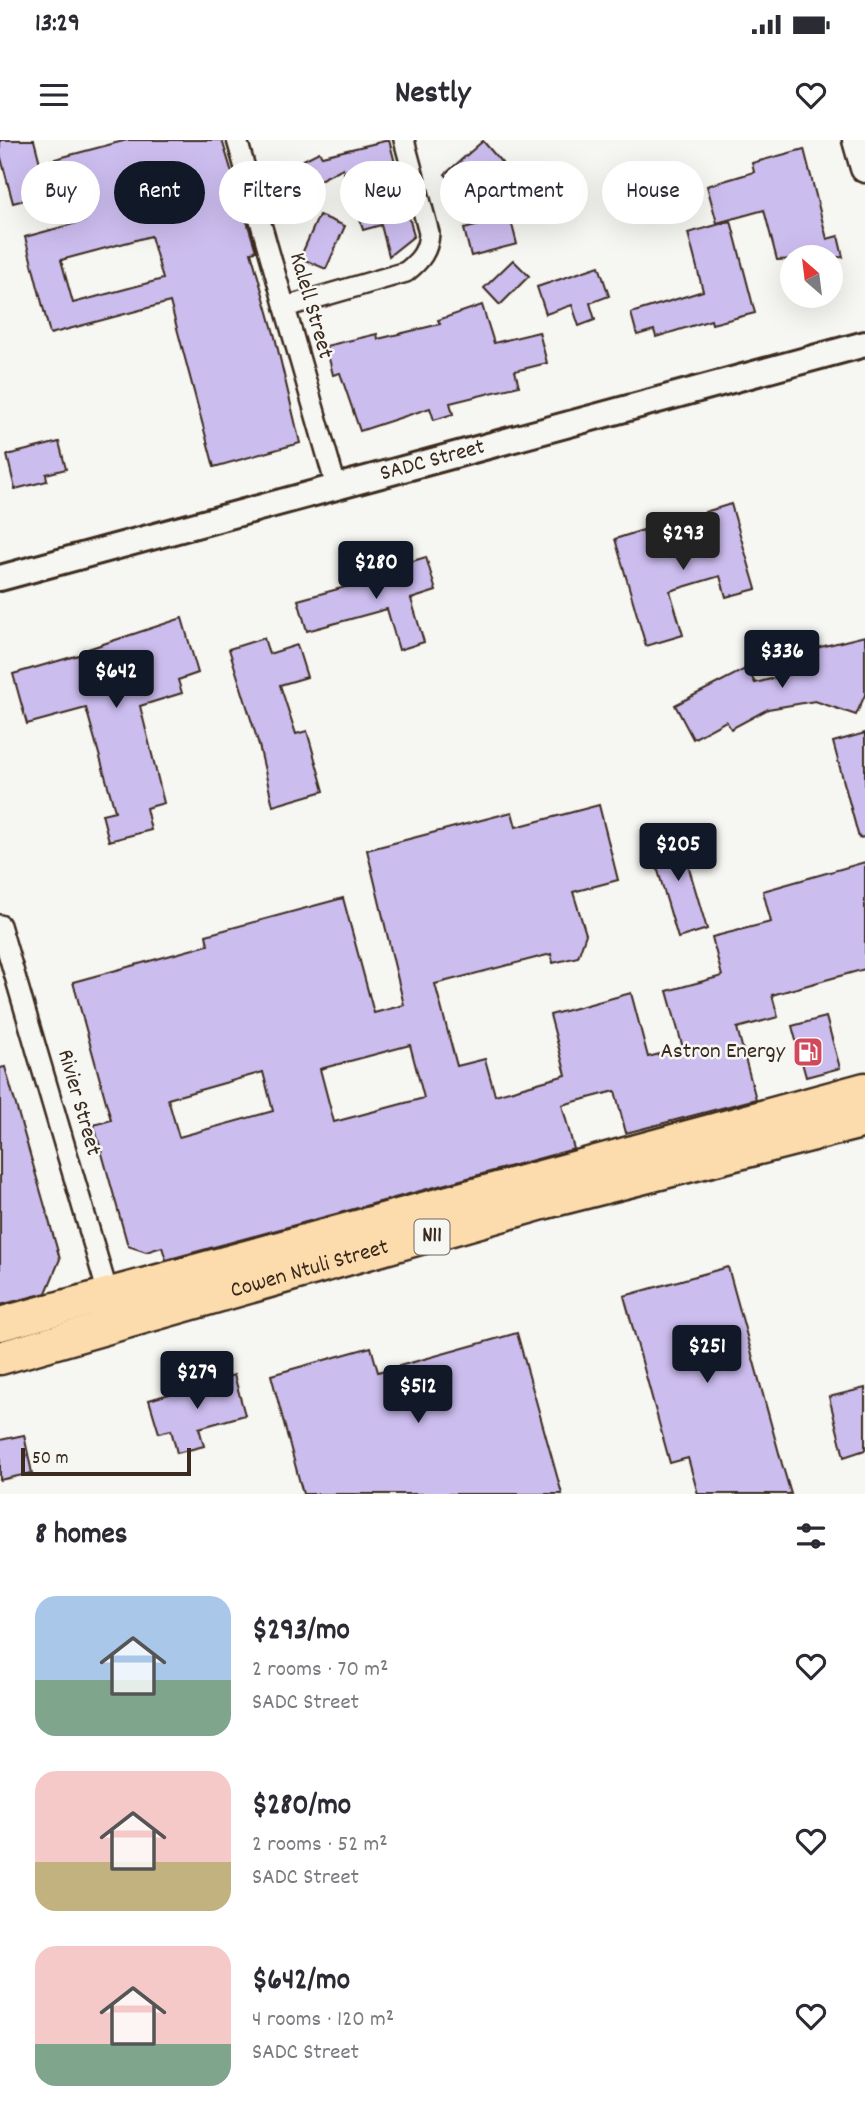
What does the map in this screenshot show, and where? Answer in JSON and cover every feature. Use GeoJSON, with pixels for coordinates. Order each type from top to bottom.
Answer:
{"type":"FeatureCollection","features":[{"type":"Feature","properties":{"kind":"highway","name":"Cowen Ntuli Street"},"geometry":{"type":"LineString","coordinates":[[0,1324],[865,1089]]}},
{"type":"Feature","properties":{"kind":"highway","name":"Cowen Ntuli Street"},"geometry":{"type":"LineString","coordinates":[[0,1358],[546,1202],[865,1121]]}},
{"type":"Feature","properties":{"kind":"main road"},"geometry":{"type":"LineString","coordinates":[[858,140],[865,168]]}},
{"type":"Feature","properties":{"kind":"street","name":"Kalell Street"},"geometry":{"type":"LineString","coordinates":[[237,140],[336,486]]}},
{"type":"Feature","properties":{"kind":"street"},"geometry":{"type":"LineString","coordinates":[[285,307],[406,272],[419,261],[428,248],[429,233],[404,140]]}},
{"type":"Feature","properties":{"kind":"street","name":"SADC Street"},"geometry":{"type":"LineString","coordinates":[[0,579],[865,344]]}},
{"type":"Feature","properties":{"kind":"street","name":"Rivier Street"},"geometry":{"type":"LineString","coordinates":[[0,925],[117,1326]]}},
{"type":"Feature","properties":{"kind":"building"},"geometry":{"type":"Polygon","coordinates":[[[0,140],[34,140],[39,161],[21,161],[21,201],[13,203],[0,154],[0,140]]]}},
{"type":"Feature","properties":{"kind":"building"},"geometry":{"type":"Polygon","coordinates":[[[127,140],[222,140],[228,161],[219,161],[219,224],[248,224],[256,251],[251,252],[275,337],[300,443],[214,467],[170,302],[50,334],[25,237],[73,224],[100,224],[100,161],[48,161],[127,140]],[[151,236],[61,260],[73,303],[163,279],[151,236]]]}},
{"type":"Feature","properties":{"kind":"building"},"geometry":{"type":"Polygon","coordinates":[[[389,140],[394,161],[340,161],[340,170],[326,177],[326,161],[301,161],[319,152],[322,156],[389,140]]]}},
{"type":"Feature","properties":{"kind":"building"},"geometry":{"type":"Polygon","coordinates":[[[483,141],[500,161],[460,161],[483,141]]]}},
{"type":"Feature","properties":{"kind":"building"},"geometry":{"type":"Polygon","coordinates":[[[804,149],[827,239],[838,236],[840,245],[780,245],[780,260],[777,260],[764,210],[717,223],[707,186],[754,172],[752,163],[804,149]]]}},
{"type":"Feature","properties":{"kind":"building"},"geometry":{"type":"Polygon","coordinates":[[[326,218],[345,226],[326,269],[300,258],[315,224],[326,224],[326,218]]]}},
{"type":"Feature","properties":{"kind":"building"},"geometry":{"type":"Polygon","coordinates":[[[731,221],[755,313],[712,324],[711,320],[656,337],[654,330],[637,335],[631,313],[703,291],[688,233],[731,221]]]}},
{"type":"Feature","properties":{"kind":"building"},"geometry":{"type":"Polygon","coordinates":[[[361,224],[411,224],[414,236],[389,256],[381,225],[363,230],[361,224]]]}},
{"type":"Feature","properties":{"kind":"building"},"geometry":{"type":"Polygon","coordinates":[[[483,224],[512,224],[517,244],[471,256],[464,229],[483,224]]]}},
{"type":"Feature","properties":{"kind":"building"},"geometry":{"type":"Polygon","coordinates":[[[513,260],[529,276],[500,305],[484,288],[513,260]]]}},
{"type":"Feature","properties":{"kind":"building"},"geometry":{"type":"Polygon","coordinates":[[[599,266],[609,296],[590,303],[595,320],[579,326],[572,305],[546,314],[537,287],[599,266]]]}},
{"type":"Feature","properties":{"kind":"building"},"geometry":{"type":"Polygon","coordinates":[[[482,305],[494,343],[539,332],[547,363],[515,371],[519,386],[450,403],[453,414],[434,420],[430,408],[360,431],[340,373],[333,375],[326,346],[377,334],[378,339],[440,324],[438,320],[482,305]]]}},
{"type":"Feature","properties":{"kind":"building"},"geometry":{"type":"Polygon","coordinates":[[[59,442],[66,469],[46,474],[47,481],[15,489],[7,455],[59,442]]]}},
{"type":"Feature","properties":{"kind":"building"},"geometry":{"type":"Polygon","coordinates":[[[731,504],[756,589],[726,597],[720,576],[670,591],[683,635],[646,646],[615,539],[643,530],[650,553],[712,535],[705,512],[731,504]]]}},
{"type":"Feature","properties":{"kind":"building"},"geometry":{"type":"Polygon","coordinates":[[[426,557],[436,591],[411,599],[424,642],[399,650],[387,609],[307,631],[298,600],[378,578],[376,572],[426,557]]]}},
{"type":"Feature","properties":{"kind":"building"},"geometry":{"type":"Polygon","coordinates":[[[182,618],[198,673],[178,680],[182,693],[140,706],[164,803],[146,808],[151,830],[109,841],[102,814],[115,811],[86,708],[27,724],[13,674],[89,652],[88,649],[182,618]]]}},
{"type":"Feature","properties":{"kind":"building"},"geometry":{"type":"Polygon","coordinates":[[[865,636],[865,695],[856,715],[815,701],[768,709],[731,729],[726,721],[693,739],[675,705],[747,668],[755,683],[814,668],[808,650],[865,636]]]}},
{"type":"Feature","properties":{"kind":"building"},"geometry":{"type":"Polygon","coordinates":[[[264,638],[269,654],[297,645],[307,677],[280,685],[296,734],[307,731],[324,791],[273,806],[259,745],[229,649],[264,638]]]}},
{"type":"Feature","properties":{"kind":"building"},"geometry":{"type":"Polygon","coordinates":[[[865,733],[865,837],[859,838],[833,742],[865,733]]]}},
{"type":"Feature","properties":{"kind":"building"},"geometry":{"type":"Polygon","coordinates":[[[599,805],[618,880],[573,892],[586,934],[578,957],[553,963],[551,954],[435,984],[457,1066],[485,1059],[495,1095],[566,1075],[550,1015],[631,993],[648,1057],[683,1048],[667,991],[722,976],[712,937],[771,922],[763,891],[865,862],[865,969],[772,995],[778,1017],[737,1028],[756,1099],[626,1133],[615,1091],[562,1105],[574,1149],[166,1260],[162,1247],[146,1252],[128,1246],[94,1125],[111,1120],[73,982],[208,945],[206,935],[343,898],[374,1013],[404,1005],[367,850],[512,812],[516,827],[599,805]],[[410,1045],[320,1069],[334,1122],[424,1098],[410,1045]],[[263,1072],[168,1099],[179,1137],[273,1111],[263,1072]]]}},
{"type":"Feature","properties":{"kind":"building"},"geometry":{"type":"Polygon","coordinates":[[[677,828],[707,929],[678,938],[648,837],[677,828]]]}},
{"type":"Feature","properties":{"kind":"building"},"geometry":{"type":"Polygon","coordinates":[[[826,1017],[840,1068],[806,1077],[792,1026],[826,1017]]]}},
{"type":"Feature","properties":{"kind":"building"},"geometry":{"type":"Polygon","coordinates":[[[5,1067],[60,1259],[46,1293],[0,1305],[0,1068],[5,1067]]]}},
{"type":"Feature","properties":{"kind":"building"},"geometry":{"type":"Polygon","coordinates":[[[728,1267],[791,1494],[698,1494],[688,1458],[670,1463],[624,1296],[728,1267]]]}},
{"type":"Feature","properties":{"kind":"building"},"geometry":{"type":"Polygon","coordinates":[[[517,1333],[562,1494],[303,1494],[271,1375],[371,1347],[378,1372],[517,1333]]]}},
{"type":"Feature","properties":{"kind":"building"},"geometry":{"type":"Polygon","coordinates":[[[234,1375],[245,1415],[199,1428],[204,1446],[177,1453],[171,1430],[159,1433],[149,1400],[234,1375]]]}},
{"type":"Feature","properties":{"kind":"building"},"geometry":{"type":"Polygon","coordinates":[[[865,1388],[865,1450],[844,1457],[829,1397],[865,1388]]]}},
{"type":"Feature","properties":{"kind":"building"},"geometry":{"type":"Polygon","coordinates":[[[24,1435],[32,1473],[0,1480],[0,1440],[24,1435]]]}},
{"type":"Feature","properties":{"kind":"place","name":"Astron Energy"},"geometry":{"type":"Point","coordinates":[808,1052]}}]}
